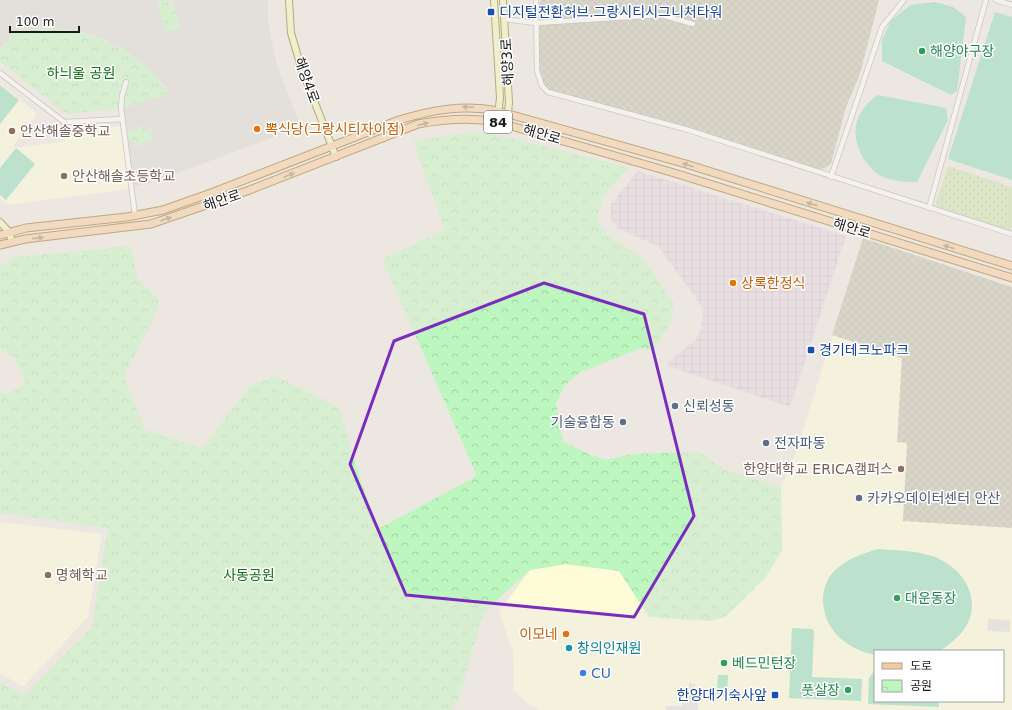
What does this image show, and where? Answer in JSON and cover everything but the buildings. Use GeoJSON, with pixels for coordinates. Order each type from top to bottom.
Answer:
{"type":"FeatureCollection","features":[{"type":"Feature","properties":{"kind":"main road","name":"해안로"},"geometry":{"type":"LineString","coordinates":[[0,235],[26,228],[135,215],[163,210],[399,120],[425,112],[461,107],[485,108],[498,111],[686,164],[1012,266]]}},
{"type":"Feature","properties":{"kind":"main road","name":"해안로"},"geometry":{"type":"LineString","coordinates":[[0,245],[25,239],[151,224],[246,191],[418,124],[438,120],[478,119],[497,122],[671,172],[1012,278]]}},
{"type":"Feature","properties":{"kind":"street","name":"해양4로"},"geometry":{"type":"LineString","coordinates":[[289,0],[291,33],[301,67],[336,157]]}},
{"type":"Feature","properties":{"kind":"street","name":"해양3로"},"geometry":{"type":"LineString","coordinates":[[494,0],[500,98],[497,122]]}},
{"type":"Feature","properties":{"kind":"street","name":"해양3로"},"geometry":{"type":"LineString","coordinates":[[503,0],[509,102],[507,125]]}},
{"type":"Feature","properties":{"kind":"street"},"geometry":{"type":"LineString","coordinates":[[536,0],[537,71],[542,86],[548,92],[685,129],[1012,234]]}},
{"type":"Feature","properties":{"kind":"street"},"geometry":{"type":"LineString","coordinates":[[831,177],[882,27],[904,0]]}},
{"type":"Feature","properties":{"kind":"street"},"geometry":{"type":"LineString","coordinates":[[929,208],[986,0]]}},
{"type":"Feature","properties":{"kind":"street"},"geometry":{"type":"LineString","coordinates":[[996,0],[1012,5]]}},
{"type":"Feature","properties":{"kind":"street"},"geometry":{"type":"LineString","coordinates":[[504,19],[536,23],[661,15],[693,24]]}},
{"type":"Feature","properties":{"kind":"street"},"geometry":{"type":"LineString","coordinates":[[0,73],[64,122],[123,119]]}},
{"type":"Feature","properties":{"kind":"street"},"geometry":{"type":"LineString","coordinates":[[126,82],[122,96],[121,108],[135,215]]}},
{"type":"Feature","properties":{"kind":"street"},"geometry":{"type":"LineString","coordinates":[[0,222],[9,232],[12,242]]}},
{"type":"Feature","properties":{"kind":"highlighted area"},"geometry":{"type":"Polygon","coordinates":[[[544,283],[644,314],[694,516],[634,617],[406,595],[350,464],[394,341],[544,283]]]}},
{"type":"Feature","properties":{"kind":"shaded area"},"geometry":{"type":"Polygon","coordinates":[[[0,0],[268,0],[268,19],[278,68],[301,127],[162,179],[129,188],[122,108],[169,94],[165,86],[146,66],[124,50],[105,40],[86,33],[63,29],[15,30],[0,49],[0,0]]]}},
{"type":"Feature","properties":{"kind":"shaded area"},"geometry":{"type":"Polygon","coordinates":[[[540,0],[879,0],[860,74],[846,107],[831,164],[818,171],[693,129],[552,92],[543,86],[540,78],[538,40],[540,0]]]}},
{"type":"Feature","properties":{"kind":"shaded area","name":"안산해솔초등학교"},"geometry":{"type":"Polygon","coordinates":[[[0,83],[37,114],[12,147],[65,141],[64,132],[123,126],[129,189],[8,205],[0,199],[0,83]]]}},
{"type":"Feature","properties":{"kind":"shaded area","name":"경기테크노파크"},"geometry":{"type":"Polygon","coordinates":[[[638,171],[846,236],[790,407],[668,366],[669,361],[695,341],[701,330],[703,308],[659,247],[616,227],[611,219],[611,204],[638,171]]]}},
{"type":"Feature","properties":{"kind":"shaded area","name":"한양대학교 ERICA캠퍼스"},"geometry":{"type":"Polygon","coordinates":[[[863,238],[1012,287],[1012,710],[540,710],[530,705],[514,691],[513,652],[499,612],[530,570],[566,564],[619,571],[649,617],[782,551],[781,488],[797,449],[863,238]]]}},
{"type":"Feature","properties":{"kind":"shaded area"},"geometry":{"type":"Polygon","coordinates":[[[863,238],[1012,287],[1012,528],[903,521],[907,443],[897,442],[902,358],[832,335],[863,238]]]}},
{"type":"Feature","properties":{"kind":"shaded area","name":"명혜학교"},"geometry":{"type":"Polygon","coordinates":[[[0,522],[102,534],[88,617],[23,687],[0,673],[0,522]]]}},
{"type":"Feature","properties":{"kind":"shaded area"},"geometry":{"type":"Polygon","coordinates":[[[988,619],[1010,620],[1010,632],[987,631],[988,619]]]}},
{"type":"Feature","properties":{"kind":"shaded area"},"geometry":{"type":"Polygon","coordinates":[[[689,683],[695,684],[694,689],[699,689],[698,710],[666,710],[666,706],[682,706],[683,689],[689,689],[689,683]]]}},
{"type":"Feature","properties":{"kind":"green space"},"geometry":{"type":"Polygon","coordinates":[[[171,0],[171,3],[173,2],[180,28],[165,32],[157,1],[171,0]]]}},
{"type":"Feature","properties":{"kind":"green space","name":"해양야구장"},"geometry":{"type":"Polygon","coordinates":[[[935,2],[953,7],[966,17],[957,91],[951,95],[882,61],[882,40],[891,20],[911,5],[935,2]]]}},
{"type":"Feature","properties":{"kind":"green space"},"geometry":{"type":"Polygon","coordinates":[[[995,12],[1012,17],[1012,180],[948,159],[995,12]]]}},
{"type":"Feature","properties":{"kind":"green space","name":"하늬울 공원"},"geometry":{"type":"Polygon","coordinates":[[[67,29],[112,44],[133,56],[152,72],[169,94],[121,108],[69,114],[64,112],[0,62],[0,49],[15,30],[67,29]]]}},
{"type":"Feature","properties":{"kind":"green space"},"geometry":{"type":"Polygon","coordinates":[[[0,85],[19,100],[0,124],[0,85]]]}},
{"type":"Feature","properties":{"kind":"green space"},"geometry":{"type":"Polygon","coordinates":[[[878,95],[946,108],[948,120],[917,182],[899,181],[881,176],[868,164],[859,150],[856,141],[856,124],[864,108],[878,95]]]}},
{"type":"Feature","properties":{"kind":"green space"},"geometry":{"type":"Polygon","coordinates":[[[143,125],[145,131],[154,128],[155,130],[151,132],[152,140],[143,143],[140,148],[139,145],[135,146],[133,141],[127,138],[127,131],[130,129],[136,130],[143,125]]]}},
{"type":"Feature","properties":{"kind":"green space","name":"사동공원"},"geometry":{"type":"Polygon","coordinates":[[[478,131],[561,150],[629,168],[603,196],[597,219],[605,233],[644,259],[674,304],[671,322],[655,350],[641,348],[579,373],[564,386],[556,404],[563,442],[606,460],[632,454],[699,452],[724,469],[781,488],[782,551],[765,578],[725,617],[709,621],[649,617],[619,571],[566,564],[530,570],[484,612],[459,698],[452,710],[0,710],[0,683],[24,695],[92,627],[108,528],[0,513],[0,393],[11,393],[25,383],[15,358],[0,349],[0,267],[15,257],[130,246],[138,279],[159,299],[158,309],[124,376],[145,430],[202,448],[250,386],[275,376],[339,407],[354,460],[378,529],[477,476],[382,259],[445,230],[413,141],[478,131]]]}},
{"type":"Feature","properties":{"kind":"green space"},"geometry":{"type":"Polygon","coordinates":[[[16,148],[35,164],[6,200],[0,195],[0,168],[16,148]]]}},
{"type":"Feature","properties":{"kind":"green space"},"geometry":{"type":"Polygon","coordinates":[[[948,166],[1012,187],[1012,225],[1010,231],[935,206],[948,166]]]}},
{"type":"Feature","properties":{"kind":"green space","name":"대운동장"},"geometry":{"type":"Polygon","coordinates":[[[878,549],[905,551],[932,556],[948,564],[958,572],[970,591],[972,602],[971,612],[968,622],[962,632],[953,641],[940,650],[874,650],[874,655],[846,643],[832,629],[827,620],[824,610],[824,590],[830,576],[840,566],[858,556],[878,549]]]}},
{"type":"Feature","properties":{"kind":"green space"},"geometry":{"type":"Polygon","coordinates":[[[792,628],[812,629],[814,631],[812,677],[862,679],[861,701],[789,698],[792,628]]]}},
{"type":"Feature","properties":{"kind":"green space"},"geometry":{"type":"Polygon","coordinates":[[[874,671],[874,702],[939,702],[939,707],[868,704],[869,678],[874,671]]]}},
{"type":"Feature","properties":{"kind":"green space"},"geometry":{"type":"Polygon","coordinates":[[[718,675],[728,675],[727,695],[717,694],[718,675]]]}},
{"type":"Feature","properties":{"kind":"place","name":"디지털전환허브.그랑시티시그니처타워"},"geometry":{"type":"Point","coordinates":[491,12]}},
{"type":"Feature","properties":{"kind":"place","name":"해양야구장"},"geometry":{"type":"Point","coordinates":[922,51]}},
{"type":"Feature","properties":{"kind":"place","name":"뽁식당(그랑시티자이점)"},"geometry":{"type":"Point","coordinates":[257,129]}},
{"type":"Feature","properties":{"kind":"place","name":"안산해솔중학교"},"geometry":{"type":"Point","coordinates":[12,131]}},
{"type":"Feature","properties":{"kind":"place","name":"안산해솔초등학교"},"geometry":{"type":"Point","coordinates":[64,176]}},
{"type":"Feature","properties":{"kind":"place","name":"상록한정식"},"geometry":{"type":"Point","coordinates":[733,283]}},
{"type":"Feature","properties":{"kind":"place","name":"경기테크노파크"},"geometry":{"type":"Point","coordinates":[811,350]}},
{"type":"Feature","properties":{"kind":"place","name":"신뢰성동"},"geometry":{"type":"Point","coordinates":[675,406]}},
{"type":"Feature","properties":{"kind":"place","name":"기술융합동"},"geometry":{"type":"Point","coordinates":[623,422]}},
{"type":"Feature","properties":{"kind":"place","name":"전자파동"},"geometry":{"type":"Point","coordinates":[766,443]}},
{"type":"Feature","properties":{"kind":"place","name":"한양대학교 ERICA캠퍼스"},"geometry":{"type":"Point","coordinates":[901,469]}},
{"type":"Feature","properties":{"kind":"place","name":"카카오데이터센터 안산"},"geometry":{"type":"Point","coordinates":[859,498]}},
{"type":"Feature","properties":{"kind":"place","name":"명혜학교"},"geometry":{"type":"Point","coordinates":[48,575]}},
{"type":"Feature","properties":{"kind":"place","name":"대운동장"},"geometry":{"type":"Point","coordinates":[897,598]}},
{"type":"Feature","properties":{"kind":"place","name":"이모네"},"geometry":{"type":"Point","coordinates":[566,634]}},
{"type":"Feature","properties":{"kind":"place","name":"창의인재원"},"geometry":{"type":"Point","coordinates":[569,648]}},
{"type":"Feature","properties":{"kind":"place","name":"베드민턴장"},"geometry":{"type":"Point","coordinates":[724,663]}},
{"type":"Feature","properties":{"kind":"place","name":"CU"},"geometry":{"type":"Point","coordinates":[583,673]}},
{"type":"Feature","properties":{"kind":"place","name":"풋살장"},"geometry":{"type":"Point","coordinates":[848,690]}},
{"type":"Feature","properties":{"kind":"place","name":"한양대기숙사앞"},"geometry":{"type":"Point","coordinates":[775,695]}}]}
